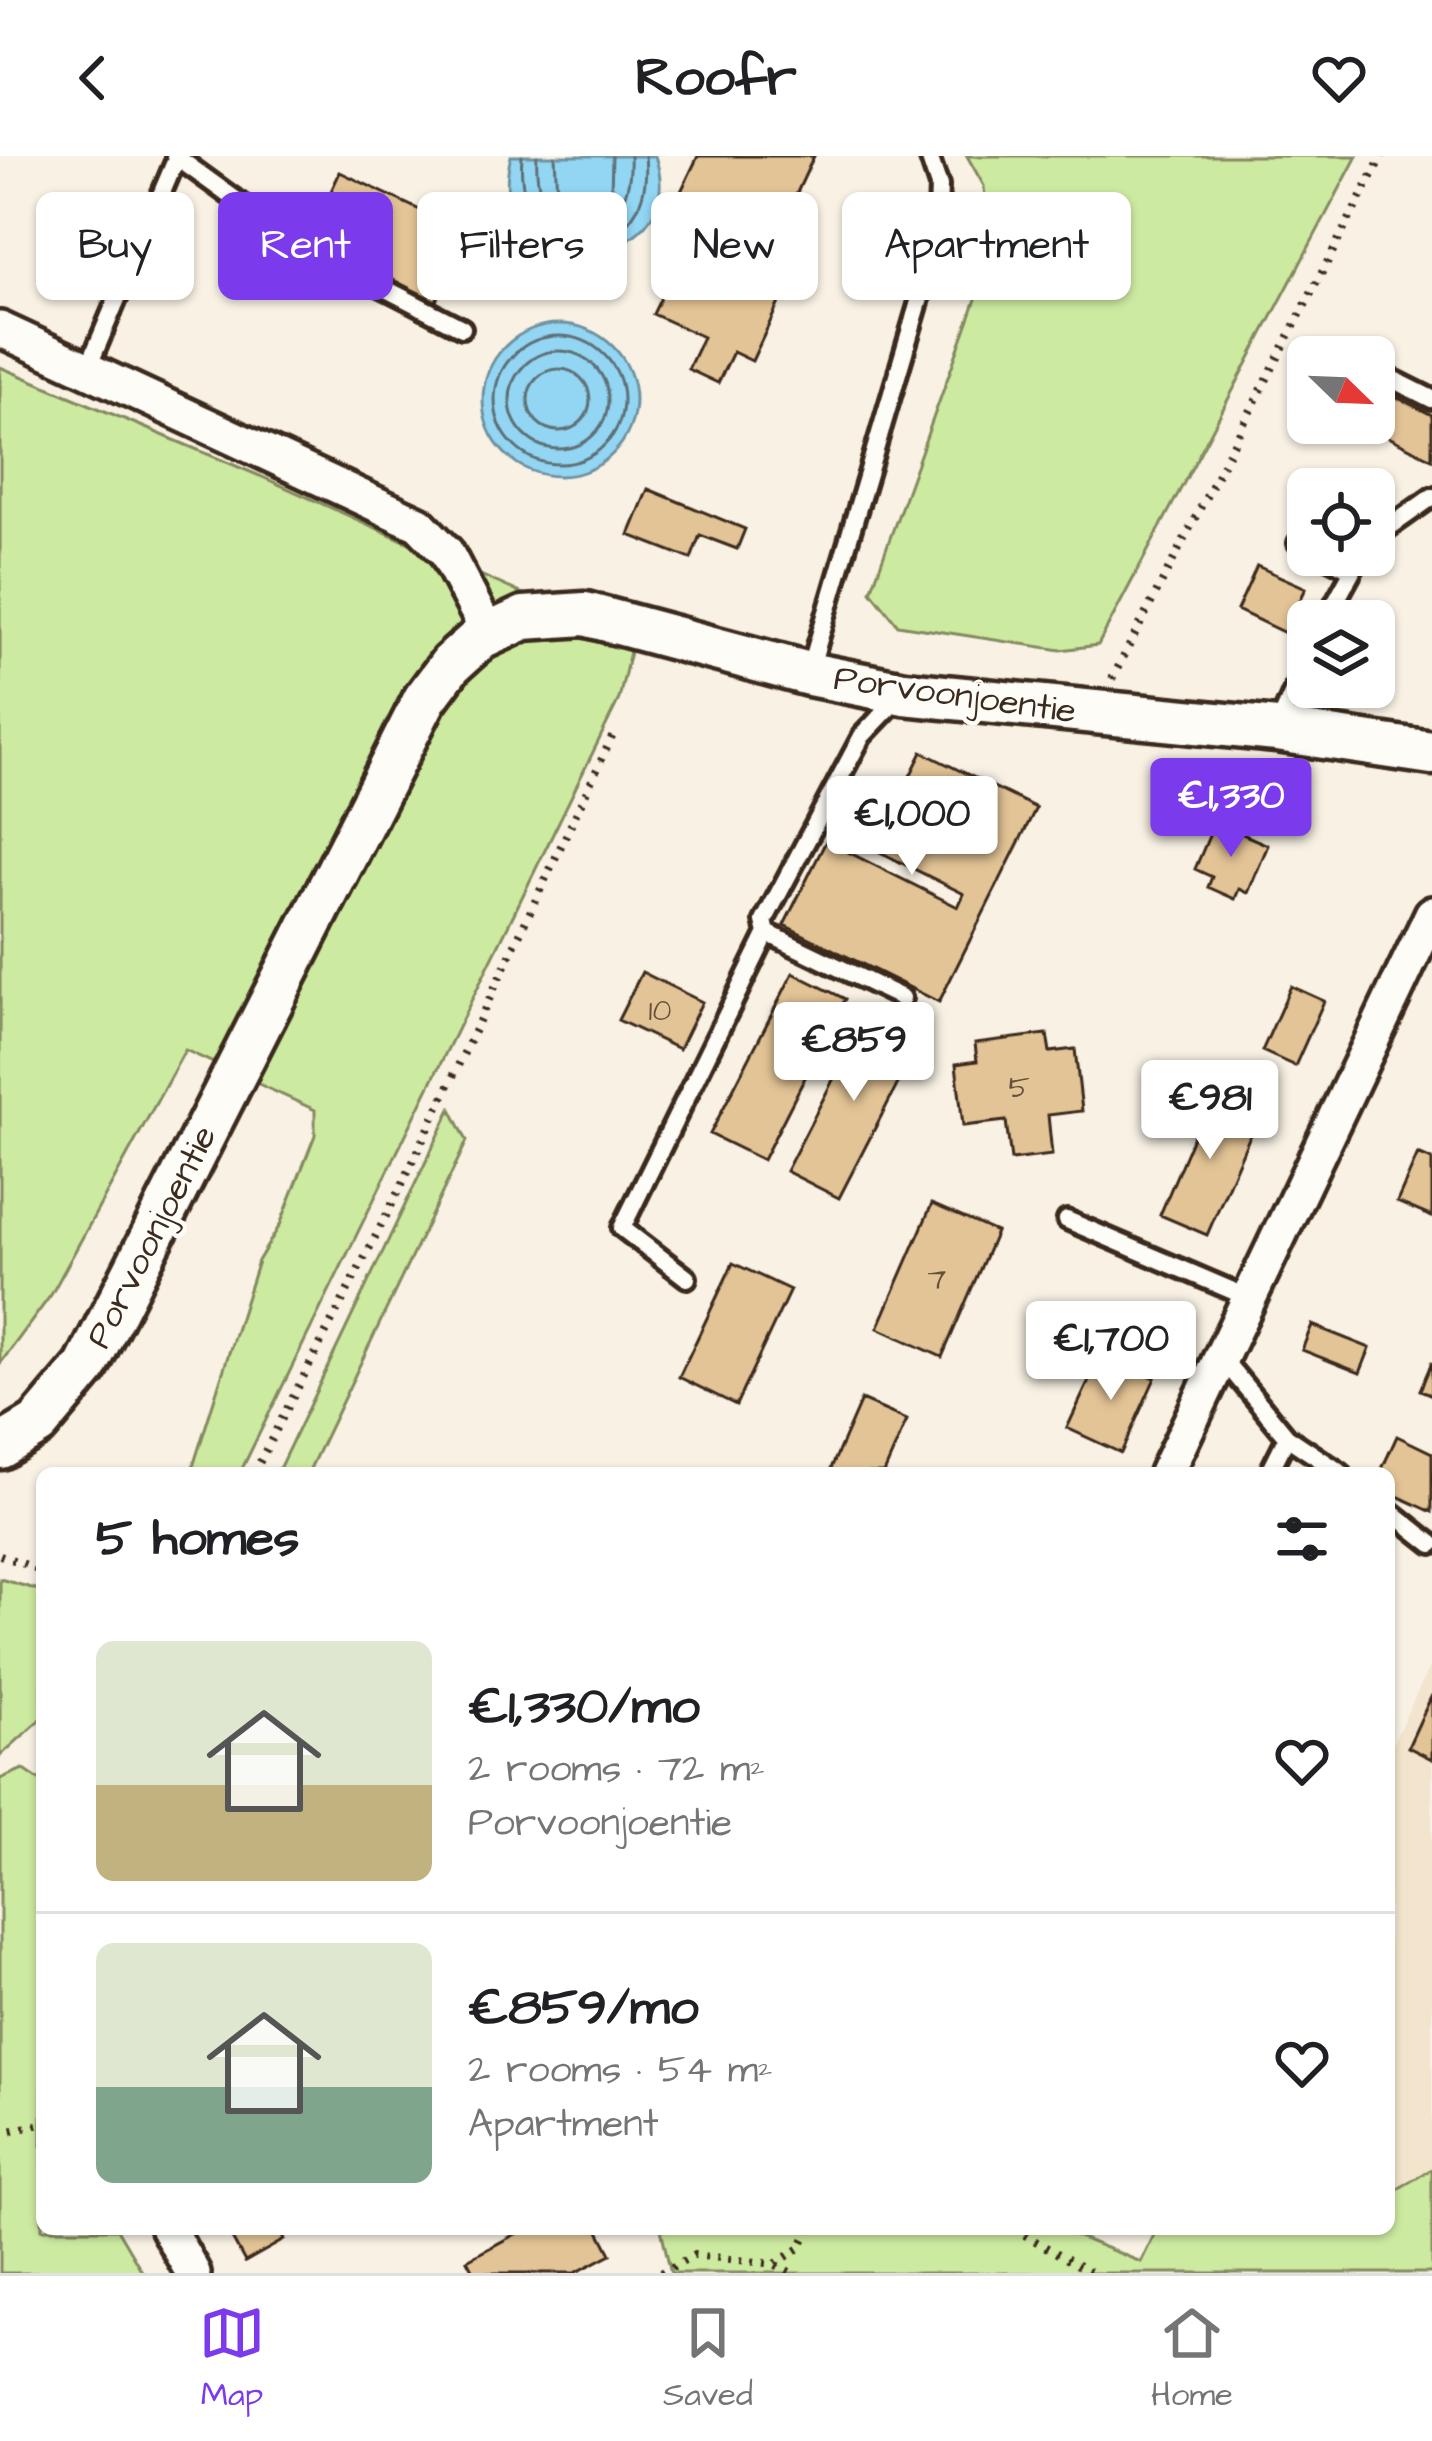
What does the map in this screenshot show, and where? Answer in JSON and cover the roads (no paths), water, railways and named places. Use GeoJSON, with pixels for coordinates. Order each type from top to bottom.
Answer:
{"type":"FeatureCollection","features":[{"type":"Feature","properties":{"kind":"street"},"geometry":{"type":"LineString","coordinates":[[0,329],[419,524],[446,552],[489,634]]}},
{"type":"Feature","properties":{"kind":"street","name":"Porvoonjoentie"},"geometry":{"type":"LineString","coordinates":[[0,1447],[38,1424],[86,1367],[425,699],[451,664],[489,634],[524,618],[585,614],[688,637],[809,674],[904,693],[1277,730],[1432,753]]}},
{"type":"Feature","properties":{"kind":"street"},"geometry":{"type":"LineString","coordinates":[[1169,1467],[1432,914]]}},
{"type":"Feature","properties":{"kind":"street"},"geometry":{"type":"LineString","coordinates":[[171,2235],[193,2273]]}},
{"type":"Feature","properties":{"kind":"lane"},"geometry":{"type":"LineString","coordinates":[[86,370],[176,156],[294,242],[462,328]]}},
{"type":"Feature","properties":{"kind":"lane"},"geometry":{"type":"LineString","coordinates":[[809,674],[937,241],[939,186],[929,156]]}},
{"type":"Feature","properties":{"kind":"lane"},"geometry":{"type":"LineString","coordinates":[[1395,380],[1432,399]]}},
{"type":"Feature","properties":{"kind":"lane"},"geometry":{"type":"LineString","coordinates":[[1395,523],[1432,497]]}},
{"type":"Feature","properties":{"kind":"lane"},"geometry":{"type":"LineString","coordinates":[[686,1278],[622,1228],[767,933],[764,921],[862,736],[904,693]]}},
{"type":"Feature","properties":{"kind":"lane"},"geometry":{"type":"LineString","coordinates":[[1277,730],[1287,706]]}},
{"type":"Feature","properties":{"kind":"lane"},"geometry":{"type":"LineString","coordinates":[[767,933],[902,998]]}},
{"type":"Feature","properties":{"kind":"lane"},"geometry":{"type":"LineString","coordinates":[[1067,1220],[1247,1297]]}},
{"type":"Feature","properties":{"kind":"lane"},"geometry":{"type":"LineString","coordinates":[[1220,1357],[1287,1437],[1332,1467]]}},
{"type":"Feature","properties":{"kind":"lane"},"geometry":{"type":"LineString","coordinates":[[1272,1467],[1287,1437]]}},
{"type":"Feature","properties":{"kind":"lane"},"geometry":{"type":"LineString","coordinates":[[1395,1515],[1432,1544]]}},
{"type":"Feature","properties":{"kind":"water"},"geometry":{"type":"Polygon","coordinates":[[[511,156],[655,156],[659,192],[651,192],[651,213],[645,225],[627,238],[627,192],[509,192],[511,156]]]}},
{"type":"Feature","properties":{"kind":"water"},"geometry":{"type":"Polygon","coordinates":[[[559,324],[588,330],[613,346],[629,371],[635,400],[629,429],[613,454],[588,470],[559,476],[530,470],[505,454],[489,429],[483,400],[489,371],[505,346],[530,330],[559,324]]]}}]}
